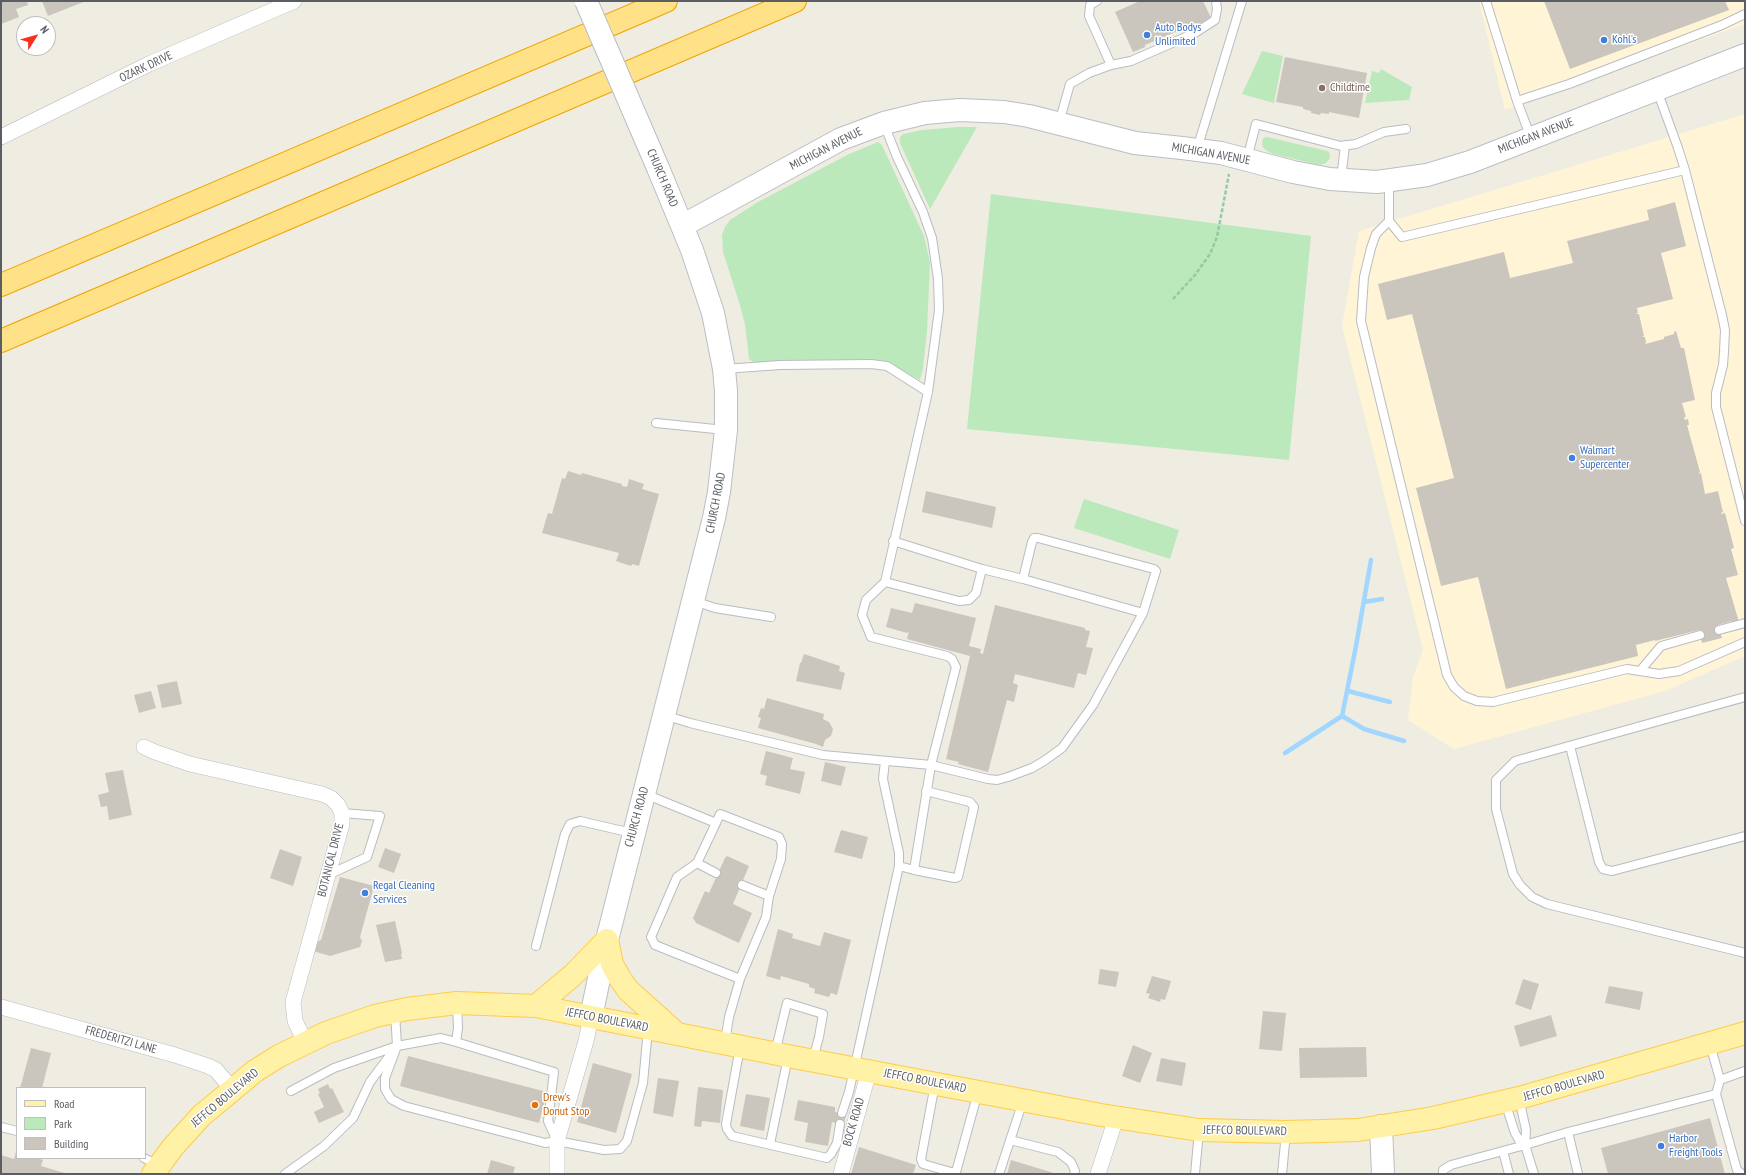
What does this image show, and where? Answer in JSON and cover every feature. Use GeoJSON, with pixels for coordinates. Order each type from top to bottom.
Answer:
{"type":"FeatureCollection","features":[{"type":"Feature","properties":{"kind":"highway"},"geometry":{"type":"LineString","coordinates":[[1,285],[666,1]]}},
{"type":"Feature","properties":{"kind":"highway"},"geometry":{"type":"LineString","coordinates":[[1,341],[795,1]]}},
{"type":"Feature","properties":{"kind":"main road"},"geometry":{"type":"LineString","coordinates":[[536,1006],[573,975],[607,940]]}},
{"type":"Feature","properties":{"kind":"main road"},"geometry":{"type":"LineString","coordinates":[[607,940],[612,964],[618,977],[628,990],[678,1035]]}},
{"type":"Feature","properties":{"kind":"main road","name":"JEFFCO BOULEVARD"},"geometry":{"type":"LineString","coordinates":[[152,1166],[196,1121],[232,1089],[255,1071],[305,1042],[350,1024],[395,1011],[457,1003],[536,1006],[678,1035],[733,1044],[781,1055],[862,1069],[1024,1101],[1116,1118],[1199,1130],[1286,1132],[1358,1130],[1454,1114],[1512,1100],[1745,1033]]}},
{"type":"Feature","properties":{"kind":"street","name":"OZARK DRIVE"},"geometry":{"type":"LineString","coordinates":[[1,137],[149,64],[294,1]]}},
{"type":"Feature","properties":{"kind":"street","name":"CHURCH ROAD"},"geometry":{"type":"LineString","coordinates":[[586,1],[658,168],[704,283],[713,313],[724,369],[726,391],[726,430],[719,492],[633,833],[607,940],[591,1017]]}},
{"type":"Feature","properties":{"kind":"street","name":"MICHIGAN AVENUE"},"geometry":{"type":"LineString","coordinates":[[682,226],[841,139],[884,123],[925,113],[968,110],[1004,112],[1135,143],[1197,149],[1240,158],[1293,172],[1341,181],[1389,181],[1427,175],[1448,169],[1745,55]]}},
{"type":"Feature","properties":{"kind":"street","name":"BOTANICAL DRIVE"},"geometry":{"type":"LineString","coordinates":[[144,747],[190,764],[322,794],[331,798],[338,805],[342,813],[342,824],[293,1002],[295,1021],[305,1042]]}},
{"type":"Feature","properties":{"kind":"street","name":"FREDERITZI LANE"},"geometry":{"type":"LineString","coordinates":[[1,1007],[175,1055],[208,1066],[216,1070],[232,1089]]}},
{"type":"Feature","properties":{"kind":"street"},"geometry":{"type":"LineString","coordinates":[[557,1174],[557,1141],[586,1041],[591,1017]]}},
{"type":"Feature","properties":{"kind":"street","name":"BOCK ROAD"},"geometry":{"type":"LineString","coordinates":[[841,1174],[862,1069]]}},
{"type":"Feature","properties":{"kind":"street"},"geometry":{"type":"LineString","coordinates":[[1098,1174],[1116,1118]]}},
{"type":"Feature","properties":{"kind":"street"},"geometry":{"type":"LineString","coordinates":[[1382,1126],[1383,1174]]}},
{"type":"Feature","properties":{"kind":"lane"},"geometry":{"type":"LineString","coordinates":[[1097,1],[1090,5],[1089,16],[1111,65]]}},
{"type":"Feature","properties":{"kind":"lane"},"geometry":{"type":"LineString","coordinates":[[1059,124],[1070,84],[1089,73],[1111,65],[1131,61],[1195,33],[1215,20],[1217,9],[1216,1]]}},
{"type":"Feature","properties":{"kind":"lane"},"geometry":{"type":"LineString","coordinates":[[1197,149],[1242,1]]}},
{"type":"Feature","properties":{"kind":"lane"},"geometry":{"type":"LineString","coordinates":[[1486,1],[1517,102],[1531,138]]}},
{"type":"Feature","properties":{"kind":"lane"},"geometry":{"type":"LineString","coordinates":[[1517,102],[1569,84],[1686,39],[1745,14]]}},
{"type":"Feature","properties":{"kind":"lane"},"geometry":{"type":"LineString","coordinates":[[1656,90],[1685,170],[1724,323],[1725,337],[1723,360],[1716,393],[1716,407],[1745,521]]}},
{"type":"Feature","properties":{"kind":"lane"},"geometry":{"type":"LineString","coordinates":[[884,123],[897,157],[923,212],[932,238],[938,278],[939,310],[928,392],[893,541],[885,582],[866,600],[862,615],[871,637],[947,656],[952,659],[956,667],[931,765],[914,870]]}},
{"type":"Feature","properties":{"kind":"lane"},"geometry":{"type":"LineString","coordinates":[[1240,158],[1256,124],[1340,146],[1356,144],[1384,132],[1406,129]]}},
{"type":"Feature","properties":{"kind":"lane"},"geometry":{"type":"LineString","coordinates":[[1341,181],[1345,145]]}},
{"type":"Feature","properties":{"kind":"lane"},"geometry":{"type":"LineString","coordinates":[[1389,181],[1389,222],[1402,237],[1685,170]]}},
{"type":"Feature","properties":{"kind":"lane"},"geometry":{"type":"LineString","coordinates":[[1389,222],[1376,234],[1369,255],[1362,293],[1361,321],[1447,675],[1454,687],[1464,696],[1477,701],[1493,702],[1627,669],[1659,674],[1679,670],[1745,642]]}},
{"type":"Feature","properties":{"kind":"lane"},"geometry":{"type":"LineString","coordinates":[[724,369],[780,365],[871,364],[888,366],[928,392]]}},
{"type":"Feature","properties":{"kind":"lane"},"geometry":{"type":"LineString","coordinates":[[656,423],[726,430]]}},
{"type":"Feature","properties":{"kind":"lane"},"geometry":{"type":"LineString","coordinates":[[663,714],[690,723],[824,755],[931,765],[988,780],[997,780],[1017,774],[1044,761],[1062,748],[1093,705],[1143,613],[1156,576],[1156,571],[1154,569],[1034,538],[1023,579]]}},
{"type":"Feature","properties":{"kind":"lane"},"geometry":{"type":"LineString","coordinates":[[893,541],[982,569],[1143,613]]}},
{"type":"Feature","properties":{"kind":"lane"},"geometry":{"type":"LineString","coordinates":[[885,582],[959,601],[969,600],[976,593],[982,569]]}},
{"type":"Feature","properties":{"kind":"lane"},"geometry":{"type":"LineString","coordinates":[[693,600],[715,608],[771,617]]}},
{"type":"Feature","properties":{"kind":"lane"},"geometry":{"type":"LineString","coordinates":[[1719,630],[1745,624]]}},
{"type":"Feature","properties":{"kind":"lane"},"geometry":{"type":"LineString","coordinates":[[1640,671],[1661,646],[1700,635]]}},
{"type":"Feature","properties":{"kind":"lane"},"geometry":{"type":"LineString","coordinates":[[1745,697],[1515,761],[1496,780],[1496,809],[1514,874],[1520,885],[1532,897],[1547,904],[1745,953]]}},
{"type":"Feature","properties":{"kind":"lane"},"geometry":{"type":"LineString","coordinates":[[1570,746],[1599,862],[1603,869],[1612,871],[1745,836]]}},
{"type":"Feature","properties":{"kind":"lane"},"geometry":{"type":"LineString","coordinates":[[842,1113],[849,1092],[862,1069],[899,866],[899,853],[883,779],[885,760]]}},
{"type":"Feature","properties":{"kind":"lane"},"geometry":{"type":"LineString","coordinates":[[899,866],[955,878],[958,877],[974,807],[970,802],[926,791]]}},
{"type":"Feature","properties":{"kind":"lane"},"geometry":{"type":"LineString","coordinates":[[644,793],[716,823]]}},
{"type":"Feature","properties":{"kind":"lane"},"geometry":{"type":"LineString","coordinates":[[328,875],[368,857],[380,816],[342,813]]}},
{"type":"Feature","properties":{"kind":"lane"},"geometry":{"type":"LineString","coordinates":[[740,979],[655,944],[651,937],[676,878],[698,863],[720,814],[779,837],[782,844],[781,859],[769,896],[766,917],[740,979],[729,1017],[733,1044],[726,1124],[727,1130],[732,1136],[827,1158],[837,1143],[840,1124]]}},
{"type":"Feature","properties":{"kind":"lane"},"geometry":{"type":"LineString","coordinates":[[536,946],[565,834],[570,824],[580,821],[633,833]]}},
{"type":"Feature","properties":{"kind":"lane"},"geometry":{"type":"LineString","coordinates":[[698,863],[716,873]]}},
{"type":"Feature","properties":{"kind":"lane"},"geometry":{"type":"LineString","coordinates":[[742,885],[769,896]]}},
{"type":"Feature","properties":{"kind":"lane"},"geometry":{"type":"LineString","coordinates":[[456,1042],[458,1028],[457,1003]]}},
{"type":"Feature","properties":{"kind":"lane"},"geometry":{"type":"LineString","coordinates":[[770,1144],[787,1003],[822,1014],[819,1037],[813,1060]]}},
{"type":"Feature","properties":{"kind":"lane"},"geometry":{"type":"LineString","coordinates":[[395,1011],[397,1046],[385,1078],[385,1089],[391,1098],[404,1106],[545,1143],[557,1141],[604,1150],[620,1149],[627,1141],[643,1083],[648,1028]]}},
{"type":"Feature","properties":{"kind":"lane"},"geometry":{"type":"LineString","coordinates":[[291,1091],[334,1068],[397,1046],[441,1038],[554,1072],[548,1121],[557,1141]]}},
{"type":"Feature","properties":{"kind":"lane"},"geometry":{"type":"LineString","coordinates":[[1710,1044],[1720,1080],[1716,1094],[1737,1170],[1742,1174]]}},
{"type":"Feature","properties":{"kind":"lane"},"geometry":{"type":"LineString","coordinates":[[285,1174],[328,1142],[353,1118],[370,1082],[397,1046]]}},
{"type":"Feature","properties":{"kind":"lane"},"geometry":{"type":"LineString","coordinates":[[1720,1080],[1745,1071]]}},
{"type":"Feature","properties":{"kind":"lane"},"geometry":{"type":"LineString","coordinates":[[935,1084],[921,1159],[923,1164],[951,1172],[957,1173],[978,1092]]}},
{"type":"Feature","properties":{"kind":"lane"},"geometry":{"type":"LineString","coordinates":[[1443,1174],[1443,1170],[1451,1165],[1503,1152],[1568,1132],[1716,1094]]}},
{"type":"Feature","properties":{"kind":"lane"},"geometry":{"type":"LineString","coordinates":[[1512,1100],[1515,1134],[1519,1140],[1525,1144]]}},
{"type":"Feature","properties":{"kind":"lane"},"geometry":{"type":"LineString","coordinates":[[1512,1100],[1526,1130],[1525,1144],[1534,1174]]}},
{"type":"Feature","properties":{"kind":"lane"},"geometry":{"type":"LineString","coordinates":[[999,1174],[1024,1101]]}},
{"type":"Feature","properties":{"kind":"lane"},"geometry":{"type":"LineString","coordinates":[[1,1127],[16,1131]]}},
{"type":"Feature","properties":{"kind":"lane"},"geometry":{"type":"LineString","coordinates":[[1195,1174],[1199,1130]]}},
{"type":"Feature","properties":{"kind":"lane"},"geometry":{"type":"LineString","coordinates":[[1282,1174],[1286,1132]]}},
{"type":"Feature","properties":{"kind":"lane"},"geometry":{"type":"LineString","coordinates":[[1568,1132],[1578,1174]]}},
{"type":"Feature","properties":{"kind":"lane"},"geometry":{"type":"LineString","coordinates":[[1010,1140],[1058,1152],[1071,1162],[1075,1171],[1074,1174]]}},
{"type":"Feature","properties":{"kind":"lane"},"geometry":{"type":"LineString","coordinates":[[1503,1152],[1509,1174]]}},
{"type":"Feature","properties":{"kind":"path"},"geometry":{"type":"LineString","coordinates":[[1173,300],[1210,254],[1218,237],[1240,158]]}},
{"type":"Feature","properties":{"kind":"shaded area"},"geometry":{"type":"Polygon","coordinates":[[[1479,1],[1745,1],[1745,24],[1505,110],[1479,1]]]}},
{"type":"Feature","properties":{"kind":"shaded area"},"geometry":{"type":"Polygon","coordinates":[[[1745,114],[1745,656],[1665,691],[1454,749],[1408,720],[1413,677],[1423,650],[1342,326],[1359,231],[1745,114]]]}},
{"type":"Feature","properties":{"kind":"green space"},"geometry":{"type":"Polygon","coordinates":[[[1262,51],[1283,56],[1274,103],[1242,94],[1262,51]]]}},
{"type":"Feature","properties":{"kind":"green space"},"geometry":{"type":"Polygon","coordinates":[[[1381,69],[1412,87],[1409,100],[1365,103],[1372,71],[1379,73],[1381,69]]]}},
{"type":"Feature","properties":{"kind":"green space"},"geometry":{"type":"Polygon","coordinates":[[[977,127],[930,209],[900,143],[900,137],[903,134],[922,130],[977,127]]]}},
{"type":"Feature","properties":{"kind":"green space"},"geometry":{"type":"Polygon","coordinates":[[[1267,137],[1327,151],[1329,152],[1330,158],[1326,163],[1320,165],[1273,154],[1264,149],[1262,145],[1263,138],[1267,137]]]}},
{"type":"Feature","properties":{"kind":"green space"},"geometry":{"type":"Polygon","coordinates":[[[878,142],[882,145],[924,236],[930,263],[927,331],[923,368],[920,380],[881,360],[753,362],[749,359],[745,324],[723,252],[722,235],[725,227],[730,220],[758,202],[849,154],[878,142]]]}},
{"type":"Feature","properties":{"kind":"green space"},"geometry":{"type":"Polygon","coordinates":[[[991,194],[1311,236],[1289,460],[967,429],[991,194]]]}},
{"type":"Feature","properties":{"kind":"green space"},"geometry":{"type":"Polygon","coordinates":[[[1084,499],[1179,530],[1170,559],[1074,528],[1084,499]]]}},
{"type":"Feature","properties":{"kind":"building"},"geometry":{"type":"Polygon","coordinates":[[[1,1],[27,1],[28,5],[16,9],[19,16],[1,24],[1,1]]]}},
{"type":"Feature","properties":{"kind":"building"},"geometry":{"type":"Polygon","coordinates":[[[42,1],[86,1],[48,16],[42,1]]]}},
{"type":"Feature","properties":{"kind":"building","name":"Auto Bodys Unlimited"},"geometry":{"type":"Polygon","coordinates":[[[1140,1],[1203,1],[1211,18],[1145,45],[1145,47],[1133,52],[1115,12],[1140,1]]]}},
{"type":"Feature","properties":{"kind":"building","name":"Kohl's"},"geometry":{"type":"Polygon","coordinates":[[[1544,1],[1725,1],[1729,10],[1570,69],[1544,1]]]}},
{"type":"Feature","properties":{"kind":"building","name":"Childtime"},"geometry":{"type":"Polygon","coordinates":[[[1285,57],[1367,73],[1359,118],[1329,112],[1329,114],[1321,113],[1320,115],[1311,113],[1311,111],[1303,109],[1303,107],[1276,102],[1285,57]]]}},
{"type":"Feature","properties":{"kind":"building","name":"Walmart Supercenter"},"geometry":{"type":"Polygon","coordinates":[[[1675,202],[1686,246],[1661,253],[1673,299],[1637,308],[1638,313],[1636,313],[1639,314],[1644,336],[1642,337],[1645,337],[1645,344],[1664,339],[1664,337],[1674,334],[1676,331],[1681,348],[1684,348],[1695,400],[1682,403],[1686,417],[1684,417],[1685,420],[1688,419],[1689,425],[1687,425],[1700,472],[1698,474],[1701,473],[1705,494],[1718,491],[1723,512],[1721,514],[1725,513],[1734,548],[1731,549],[1738,575],[1726,578],[1739,622],[1733,623],[1732,621],[1718,625],[1722,638],[1702,643],[1699,630],[1655,640],[1636,645],[1638,656],[1506,689],[1478,577],[1441,586],[1416,488],[1454,478],[1412,314],[1387,320],[1378,284],[1504,252],[1510,278],[1573,263],[1567,241],[1649,220],[1647,210],[1675,202]]]}},
{"type":"Feature","properties":{"kind":"building"},"geometry":{"type":"Polygon","coordinates":[[[568,471],[581,475],[582,473],[622,484],[622,486],[627,487],[629,479],[644,484],[642,489],[659,494],[639,566],[632,564],[631,566],[616,561],[619,553],[542,533],[548,513],[552,514],[562,478],[565,479],[568,471]]]}},
{"type":"Feature","properties":{"kind":"building"},"geometry":{"type":"Polygon","coordinates":[[[926,491],[996,507],[992,528],[922,512],[926,491]]]}},
{"type":"Feature","properties":{"kind":"building"},"geometry":{"type":"Polygon","coordinates":[[[915,603],[976,618],[969,646],[981,649],[980,653],[983,654],[995,605],[1085,628],[1085,630],[1090,631],[1086,647],[1093,648],[1086,675],[1078,673],[1074,688],[1015,674],[1013,683],[1018,685],[1014,702],[1007,700],[988,772],[958,764],[959,762],[946,759],[970,656],[907,639],[909,631],[907,633],[886,627],[891,608],[912,613],[915,603]]]}},
{"type":"Feature","properties":{"kind":"building"},"geometry":{"type":"Polygon","coordinates":[[[804,654],[840,666],[839,671],[845,673],[841,690],[796,681],[800,663],[804,654]]]}},
{"type":"Feature","properties":{"kind":"building"},"geometry":{"type":"Polygon","coordinates":[[[177,681],[182,704],[162,708],[157,685],[177,681]]]}},
{"type":"Feature","properties":{"kind":"building"},"geometry":{"type":"Polygon","coordinates":[[[151,691],[156,708],[139,713],[134,695],[151,691]]]}},
{"type":"Feature","properties":{"kind":"building"},"geometry":{"type":"Polygon","coordinates":[[[767,698],[824,714],[823,719],[829,722],[833,729],[831,736],[825,740],[823,747],[758,728],[761,718],[758,717],[761,708],[764,709],[767,698]]]}},
{"type":"Feature","properties":{"kind":"building"},"geometry":{"type":"Polygon","coordinates":[[[766,751],[793,758],[790,769],[805,772],[800,794],[765,785],[767,776],[760,774],[766,751]]]}},
{"type":"Feature","properties":{"kind":"building"},"geometry":{"type":"Polygon","coordinates":[[[825,762],[846,767],[841,786],[821,781],[825,762]]]}},
{"type":"Feature","properties":{"kind":"building"},"geometry":{"type":"Polygon","coordinates":[[[123,770],[132,815],[109,820],[107,806],[101,807],[98,795],[109,792],[105,773],[123,770]]]}},
{"type":"Feature","properties":{"kind":"building"},"geometry":{"type":"Polygon","coordinates":[[[841,830],[868,837],[862,859],[834,852],[841,830]]]}},
{"type":"Feature","properties":{"kind":"building"},"geometry":{"type":"Polygon","coordinates":[[[385,848],[401,854],[394,873],[378,867],[385,848]]]}},
{"type":"Feature","properties":{"kind":"building"},"geometry":{"type":"Polygon","coordinates":[[[280,849],[302,857],[293,886],[270,878],[280,849]]]}},
{"type":"Feature","properties":{"kind":"building"},"geometry":{"type":"Polygon","coordinates":[[[727,856],[749,866],[733,904],[752,913],[739,943],[696,923],[693,918],[705,891],[709,893],[727,856]]]}},
{"type":"Feature","properties":{"kind":"building"},"geometry":{"type":"Polygon","coordinates":[[[340,877],[374,886],[360,937],[362,941],[360,947],[330,956],[313,951],[316,942],[321,940],[340,877]]]}},
{"type":"Feature","properties":{"kind":"building"},"geometry":{"type":"Polygon","coordinates":[[[395,921],[402,959],[385,962],[376,925],[395,921]]]}},
{"type":"Feature","properties":{"kind":"building"},"geometry":{"type":"Polygon","coordinates":[[[778,929],[793,934],[792,938],[820,946],[824,932],[851,940],[837,995],[831,993],[829,997],[814,993],[815,989],[809,987],[809,984],[781,976],[780,980],[766,976],[778,929]]]}},
{"type":"Feature","properties":{"kind":"building"},"geometry":{"type":"Polygon","coordinates":[[[1100,969],[1119,972],[1116,987],[1098,984],[1100,969]]]}},
{"type":"Feature","properties":{"kind":"building"},"geometry":{"type":"Polygon","coordinates":[[[1152,976],[1171,981],[1165,1000],[1161,999],[1160,1002],[1148,998],[1150,994],[1146,993],[1152,976]]]}},
{"type":"Feature","properties":{"kind":"building"},"geometry":{"type":"Polygon","coordinates":[[[1523,979],[1539,984],[1531,1010],[1515,1004],[1523,979]]]}},
{"type":"Feature","properties":{"kind":"building"},"geometry":{"type":"Polygon","coordinates":[[[1609,986],[1643,992],[1640,1010],[1605,1003],[1609,986]]]}},
{"type":"Feature","properties":{"kind":"building"},"geometry":{"type":"Polygon","coordinates":[[[1263,1011],[1286,1013],[1282,1051],[1259,1049],[1263,1011]]]}},
{"type":"Feature","properties":{"kind":"building"},"geometry":{"type":"Polygon","coordinates":[[[1551,1015],[1557,1036],[1520,1047],[1514,1026],[1551,1015]]]}},
{"type":"Feature","properties":{"kind":"building"},"geometry":{"type":"Polygon","coordinates":[[[1133,1045],[1152,1053],[1140,1083],[1122,1076],[1133,1045]]]}},
{"type":"Feature","properties":{"kind":"building"},"geometry":{"type":"Polygon","coordinates":[[[1366,1047],[1367,1077],[1300,1078],[1299,1048],[1366,1047]]]}},
{"type":"Feature","properties":{"kind":"building"},"geometry":{"type":"Polygon","coordinates":[[[31,1048],[51,1053],[42,1087],[20,1087],[31,1048]]]}},
{"type":"Feature","properties":{"kind":"building"},"geometry":{"type":"Polygon","coordinates":[[[408,1056],[547,1092],[539,1123],[400,1086],[408,1056]]]}},
{"type":"Feature","properties":{"kind":"building"},"geometry":{"type":"Polygon","coordinates":[[[1161,1058],[1186,1063],[1182,1086],[1156,1081],[1161,1058]]]}},
{"type":"Feature","properties":{"kind":"building"},"geometry":{"type":"Polygon","coordinates":[[[593,1063],[632,1074],[616,1133],[577,1122],[593,1063]]]}},
{"type":"Feature","properties":{"kind":"building"},"geometry":{"type":"Polygon","coordinates":[[[658,1078],[679,1081],[673,1117],[653,1113],[658,1078]]]}},
{"type":"Feature","properties":{"kind":"building"},"geometry":{"type":"Polygon","coordinates":[[[328,1084],[330,1089],[332,1088],[344,1112],[319,1123],[314,1112],[324,1107],[318,1094],[320,1093],[318,1089],[328,1084]]]}},
{"type":"Feature","properties":{"kind":"building"},"geometry":{"type":"Polygon","coordinates":[[[698,1087],[723,1090],[720,1123],[702,1121],[701,1127],[694,1126],[698,1087]]]}},
{"type":"Feature","properties":{"kind":"building"},"geometry":{"type":"Polygon","coordinates":[[[746,1094],[770,1098],[764,1131],[740,1126],[746,1094]]]}},
{"type":"Feature","properties":{"kind":"building"},"geometry":{"type":"Polygon","coordinates":[[[798,1100],[835,1107],[835,1112],[846,1114],[844,1125],[832,1122],[828,1146],[805,1142],[808,1123],[794,1120],[798,1100]]]}},
{"type":"Feature","properties":{"kind":"building","name":"Harbor Freight Tools"},"geometry":{"type":"Polygon","coordinates":[[[1710,1118],[1725,1174],[1608,1174],[1601,1148],[1710,1118]]]}},
{"type":"Feature","properties":{"kind":"building"},"geometry":{"type":"Polygon","coordinates":[[[859,1147],[916,1165],[913,1174],[851,1174],[859,1147]]]}},
{"type":"Feature","properties":{"kind":"building"},"geometry":{"type":"Polygon","coordinates":[[[16,1152],[16,1159],[40,1159],[43,1160],[41,1166],[68,1174],[1,1174],[1,1155],[14,1159],[16,1152]]]}},
{"type":"Feature","properties":{"kind":"building"},"geometry":{"type":"Polygon","coordinates":[[[491,1160],[515,1167],[513,1174],[487,1174],[491,1160]]]}},
{"type":"Feature","properties":{"kind":"building"},"geometry":{"type":"Polygon","coordinates":[[[1011,1160],[1057,1174],[1007,1174],[1011,1160]]]}},
{"type":"Feature","properties":{"kind":"waterway"},"geometry":{"type":"LineString","coordinates":[[1285,753],[1342,716],[1371,560]]}},
{"type":"Feature","properties":{"kind":"waterway"},"geometry":{"type":"LineString","coordinates":[[1364,602],[1382,599]]}},
{"type":"Feature","properties":{"kind":"waterway"},"geometry":{"type":"LineString","coordinates":[[1348,691],[1390,702]]}},
{"type":"Feature","properties":{"kind":"waterway"},"geometry":{"type":"LineString","coordinates":[[1342,716],[1364,729],[1404,741]]}},
{"type":"Feature","properties":{"kind":"place","name":"Auto Bodys Unlimited"},"geometry":{"type":"Point","coordinates":[1147,35]}},
{"type":"Feature","properties":{"kind":"place","name":"Kohl's"},"geometry":{"type":"Point","coordinates":[1604,40]}},
{"type":"Feature","properties":{"kind":"place","name":"Childtime"},"geometry":{"type":"Point","coordinates":[1322,88]}},
{"type":"Feature","properties":{"kind":"place","name":"Walmart Supercenter"},"geometry":{"type":"Point","coordinates":[1572,458]}},
{"type":"Feature","properties":{"kind":"place","name":"Regal Cleaning Services"},"geometry":{"type":"Point","coordinates":[365,893]}},
{"type":"Feature","properties":{"kind":"place","name":"Drew's Donut Stop"},"geometry":{"type":"Point","coordinates":[535,1105]}},
{"type":"Feature","properties":{"kind":"place","name":"Harbor Freight Tools"},"geometry":{"type":"Point","coordinates":[1661,1146]}}]}
